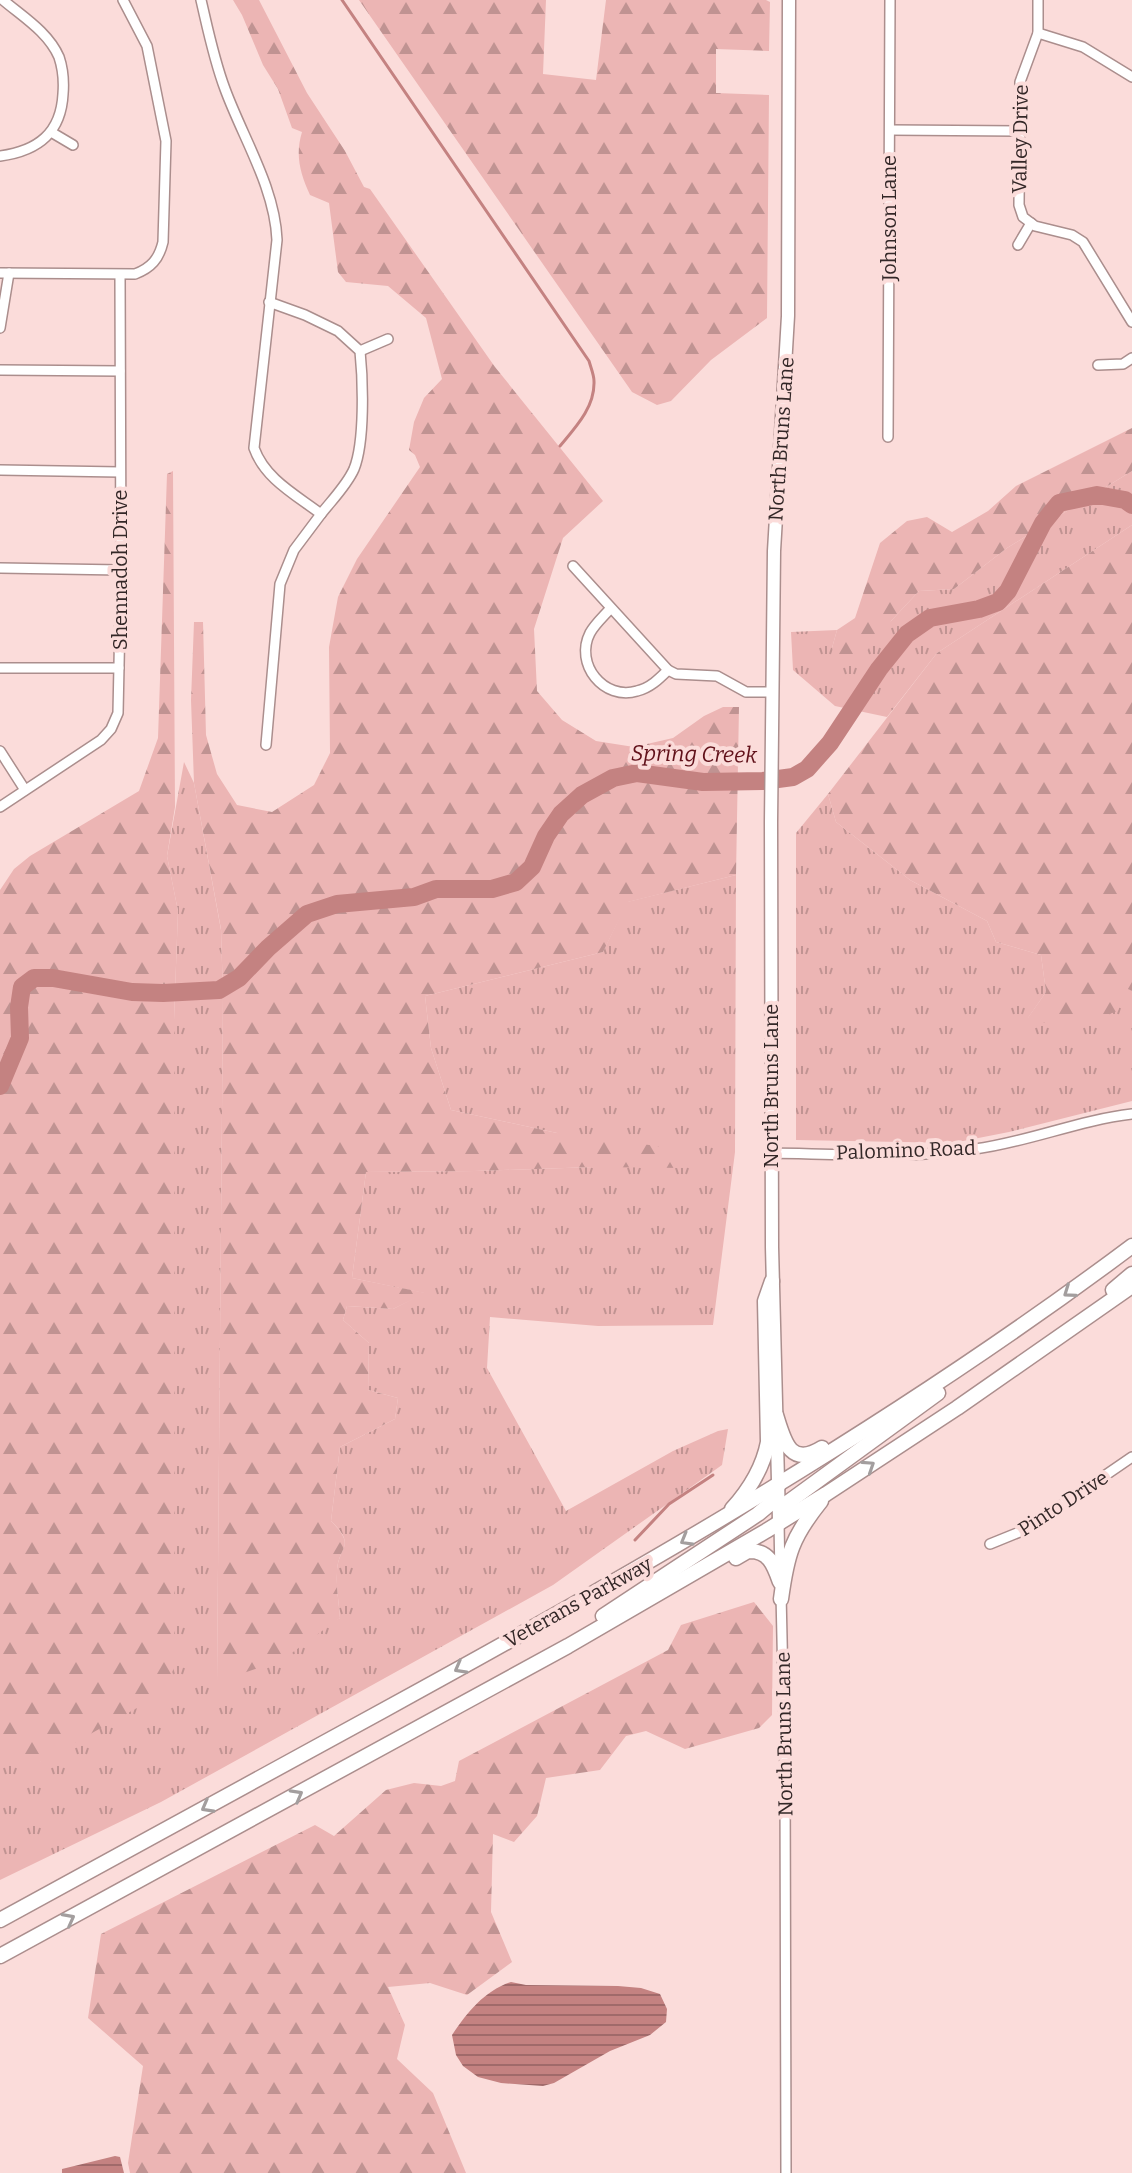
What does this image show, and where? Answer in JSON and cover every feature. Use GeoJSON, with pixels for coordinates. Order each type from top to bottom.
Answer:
{"type":"FeatureCollection","features":[{"type":"Feature","properties":{"kind":"highway","name":"Veterans Parkway"},"geometry":{"type":"LineString","coordinates":[[0,1920],[578,1603],[778,1486],[983,1352],[1132,1246]]}},
{"type":"Feature","properties":{"kind":"highway"},"geometry":{"type":"LineString","coordinates":[[1059,1338],[1132,1274]]}},
{"type":"Feature","properties":{"kind":"highway"},"geometry":{"type":"LineString","coordinates":[[722,1519],[753,1482],[768,1442],[765,1301],[772,1281]]}},
{"type":"Feature","properties":{"kind":"highway","name":"Veterans Parkway"},"geometry":{"type":"LineString","coordinates":[[0,1956],[541,1661],[779,1523],[1059,1338],[1132,1286]]}},
{"type":"Feature","properties":{"kind":"highway"},"geometry":{"type":"LineString","coordinates":[[779,1523],[787,1503],[947,1386],[983,1352]]}},
{"type":"Feature","properties":{"kind":"highway"},"geometry":{"type":"LineString","coordinates":[[776,1415],[789,1448],[806,1456],[910,1391],[960,1367]]}},
{"type":"Feature","properties":{"kind":"highway"},"geometry":{"type":"LineString","coordinates":[[541,1661],[604,1615],[758,1514],[770,1504],[778,1486]]}},
{"type":"Feature","properties":{"kind":"highway"},"geometry":{"type":"LineString","coordinates":[[781,1599],[789,1552],[795,1538],[826,1494]]}},
{"type":"Feature","properties":{"kind":"highway"},"geometry":{"type":"LineString","coordinates":[[609,1623],[641,1615],[748,1551],[767,1556],[780,1582]]}},
{"type":"Feature","properties":{"kind":"main road","name":"North Bruns Lane"},"geometry":{"type":"LineString","coordinates":[[779,1523],[772,1281],[771,750],[774,551],[788,316],[789,0]]}},
{"type":"Feature","properties":{"kind":"street"},"geometry":{"type":"LineString","coordinates":[[0,156],[27,150],[51,132],[59,118],[64,83],[58,56],[40,30],[3,0]]}},
{"type":"Feature","properties":{"kind":"street"},"geometry":{"type":"LineString","coordinates":[[0,328],[4,273],[135,274],[156,261],[161,253],[166,141],[147,46],[123,0]]}},
{"type":"Feature","properties":{"kind":"street"},"geometry":{"type":"LineString","coordinates":[[201,0],[223,85],[274,211],[277,240],[254,448],[270,476],[321,514]]}},
{"type":"Feature","properties":{"kind":"street","name":"Johnson Lane"},"geometry":{"type":"LineString","coordinates":[[888,437],[890,0]]}},
{"type":"Feature","properties":{"kind":"street","name":"Valley Drive"},"geometry":{"type":"LineString","coordinates":[[1038,0],[1038,33],[1020,82],[1019,205],[1023,217],[1035,226],[1072,235],[1083,242],[1132,322]]}},
{"type":"Feature","properties":{"kind":"street"},"geometry":{"type":"LineString","coordinates":[[1038,33],[1083,47],[1132,77]]}},
{"type":"Feature","properties":{"kind":"street"},"geometry":{"type":"LineString","coordinates":[[890,130],[1019,131]]}},
{"type":"Feature","properties":{"kind":"street"},"geometry":{"type":"LineString","coordinates":[[51,132],[73,145]]}},
{"type":"Feature","properties":{"kind":"street"},"geometry":{"type":"LineString","coordinates":[[1018,245],[1031,223]]}},
{"type":"Feature","properties":{"kind":"street","name":"Shennadoh Drive"},"geometry":{"type":"LineString","coordinates":[[0,807],[101,740],[111,729],[118,713],[120,275]]}},
{"type":"Feature","properties":{"kind":"street"},"geometry":{"type":"LineString","coordinates":[[266,745],[280,584],[294,550],[353,471],[358,457],[362,377],[360,351],[338,331],[269,302]]}},
{"type":"Feature","properties":{"kind":"street"},"geometry":{"type":"LineString","coordinates":[[360,351],[388,339]]}},
{"type":"Feature","properties":{"kind":"street"},"geometry":{"type":"LineString","coordinates":[[1098,365],[1123,364],[1132,358]]}},
{"type":"Feature","properties":{"kind":"street"},"geometry":{"type":"LineString","coordinates":[[0,370],[120,371]]}},
{"type":"Feature","properties":{"kind":"street"},"geometry":{"type":"LineString","coordinates":[[0,470],[120,472]]}},
{"type":"Feature","properties":{"kind":"street"},"geometry":{"type":"LineString","coordinates":[[573,566],[668,670],[676,674],[717,676],[746,692],[772,692]]}},
{"type":"Feature","properties":{"kind":"street"},"geometry":{"type":"LineString","coordinates":[[0,568],[121,570]]}},
{"type":"Feature","properties":{"kind":"street"},"geometry":{"type":"LineString","coordinates":[[610,609],[591,632],[587,643],[588,664],[599,682],[609,690],[630,693],[641,691],[668,670]]}},
{"type":"Feature","properties":{"kind":"street"},"geometry":{"type":"LineString","coordinates":[[0,668],[119,668]]}},
{"type":"Feature","properties":{"kind":"street"},"geometry":{"type":"LineString","coordinates":[[0,751],[25,790]]}},
{"type":"Feature","properties":{"kind":"street","name":"Palomino Road"},"geometry":{"type":"LineString","coordinates":[[771,1153],[943,1153],[1007,1143],[1132,1114]]}},
{"type":"Feature","properties":{"kind":"street","name":"Pinto Drive"},"geometry":{"type":"LineString","coordinates":[[990,1544],[1027,1529],[1132,1457]]}},
{"type":"Feature","properties":{"kind":"street","name":"North Bruns Lane"},"geometry":{"type":"LineString","coordinates":[[779,1523],[785,1771],[786,2173]]}},
{"type":"Feature","properties":{"kind":"green space"},"geometry":{"type":"Polygon","coordinates":[[[233,0],[259,0],[307,93],[345,151],[364,187],[370,189],[495,367],[603,501],[563,538],[534,629],[537,691],[562,720],[596,741],[634,747],[673,738],[723,707],[739,707],[736,875],[628,902],[603,952],[425,996],[431,1048],[451,1110],[557,1133],[680,1149],[686,1168],[366,1172],[352,1278],[426,1293],[393,1309],[347,1306],[343,1320],[369,1343],[368,1390],[398,1398],[395,1419],[340,1447],[331,1521],[345,1542],[337,1573],[340,1618],[282,1660],[217,1682],[223,997],[221,929],[194,783],[191,700],[194,622],[203,622],[206,735],[217,774],[237,805],[272,812],[314,785],[330,753],[329,647],[338,597],[357,559],[420,467],[409,450],[414,422],[424,398],[442,379],[426,318],[388,286],[346,282],[338,272],[329,203],[310,195],[301,171],[299,148],[302,132],[292,128],[278,89],[263,65],[233,0]]]}},
{"type":"Feature","properties":{"kind":"green space"},"geometry":{"type":"Polygon","coordinates":[[[359,0],[546,0],[543,74],[596,80],[606,0],[770,2],[769,51],[716,49],[716,93],[769,95],[767,318],[711,360],[671,401],[657,405],[632,392],[359,0]]]}},
{"type":"Feature","properties":{"kind":"green space"},"geometry":{"type":"Polygon","coordinates":[[[1132,428],[1132,471],[1007,548],[954,589],[919,591],[861,658],[838,664],[832,648],[837,630],[855,618],[880,543],[907,521],[927,517],[952,532],[988,511],[1016,486],[1132,428]]]}},
{"type":"Feature","properties":{"kind":"green space"},"geometry":{"type":"Polygon","coordinates":[[[173,471],[175,807],[167,856],[178,911],[174,1020],[174,1668],[162,1694],[40,1762],[0,1762],[0,890],[14,869],[30,856],[139,791],[158,738],[167,474],[173,471]]]}},
{"type":"Feature","properties":{"kind":"green space"},"geometry":{"type":"Polygon","coordinates":[[[1132,471],[1132,525],[937,653],[887,717],[835,706],[793,670],[791,632],[837,630],[832,648],[891,621],[919,591],[954,589],[1007,548],[1132,471]]]}},
{"type":"Feature","properties":{"kind":"green space"},"geometry":{"type":"Polygon","coordinates":[[[1132,525],[1132,991],[1126,988],[1118,1011],[1089,1021],[1055,1025],[1027,1019],[1046,992],[1041,955],[996,942],[987,921],[910,880],[836,822],[828,794],[937,653],[1132,525]]]}},
{"type":"Feature","properties":{"kind":"green space"},"geometry":{"type":"Polygon","coordinates":[[[184,762],[194,783],[221,930],[217,1681],[340,1618],[337,1573],[345,1542],[331,1521],[340,1447],[395,1419],[398,1398],[368,1390],[369,1343],[343,1320],[347,1306],[393,1309],[424,1293],[352,1278],[366,1172],[593,1167],[557,1133],[451,1110],[431,1048],[425,996],[603,952],[627,902],[736,875],[735,1152],[713,1325],[598,1326],[490,1317],[487,1368],[566,1511],[673,1451],[728,1429],[722,1465],[553,1585],[161,1802],[0,1880],[0,1762],[40,1762],[174,1412],[174,1020],[178,911],[167,856],[184,762]]]}},
{"type":"Feature","properties":{"kind":"green space"},"geometry":{"type":"Polygon","coordinates":[[[828,794],[836,822],[910,880],[987,921],[996,942],[1041,955],[1046,992],[1028,1018],[1126,987],[1132,991],[1132,1101],[953,1143],[796,1140],[796,833],[828,794]]]}},
{"type":"Feature","properties":{"kind":"green space"},"geometry":{"type":"Polygon","coordinates":[[[754,1602],[773,1626],[772,1715],[759,1728],[685,1749],[646,1731],[626,1736],[600,1770],[546,1778],[537,1816],[514,1842],[493,1834],[491,1912],[512,1962],[467,1995],[430,1983],[388,1987],[405,2025],[397,2059],[433,2093],[466,2173],[130,2173],[128,2163],[143,2066],[88,2018],[101,1934],[315,1825],[334,1836],[386,1790],[414,1783],[441,1786],[455,1781],[459,1761],[668,1650],[681,1625],[754,1602]]]}},
{"type":"Feature","properties":{"kind":"shaded area"},"geometry":{"type":"Polygon","coordinates":[[[511,1982],[641,1988],[660,1994],[667,2009],[666,2022],[650,2035],[610,2051],[554,2083],[543,2086],[501,2083],[478,2077],[463,2066],[456,2055],[452,2035],[484,1997],[511,1982]]]}},
{"type":"Feature","properties":{"kind":"shaded area"},"geometry":{"type":"Polygon","coordinates":[[[120,2157],[124,2173],[62,2173],[62,2169],[120,2157]]]}},
{"type":"Feature","properties":{"kind":"waterway"},"geometry":{"type":"LineString","coordinates":[[342,0],[589,361],[594,379],[591,399],[583,416],[560,446]]}},
{"type":"Feature","properties":{"kind":"waterway","name":"Spring Creek"},"geometry":{"type":"LineString","coordinates":[[0,1086],[20,1038],[22,987],[34,978],[53,978],[132,992],[219,990],[239,978],[307,914],[337,904],[414,897],[436,889],[492,889],[516,882],[532,867],[546,836],[561,814],[582,795],[613,778],[637,773],[703,782],[793,777],[807,769],[830,743],[879,669],[907,634],[930,618],[979,609],[998,602],[1008,591],[1043,523],[1059,503],[1097,495],[1125,500],[1132,505]]}},
{"type":"Feature","properties":{"kind":"waterway"},"geometry":{"type":"LineString","coordinates":[[635,1540],[669,1504],[713,1475]]}}]}
